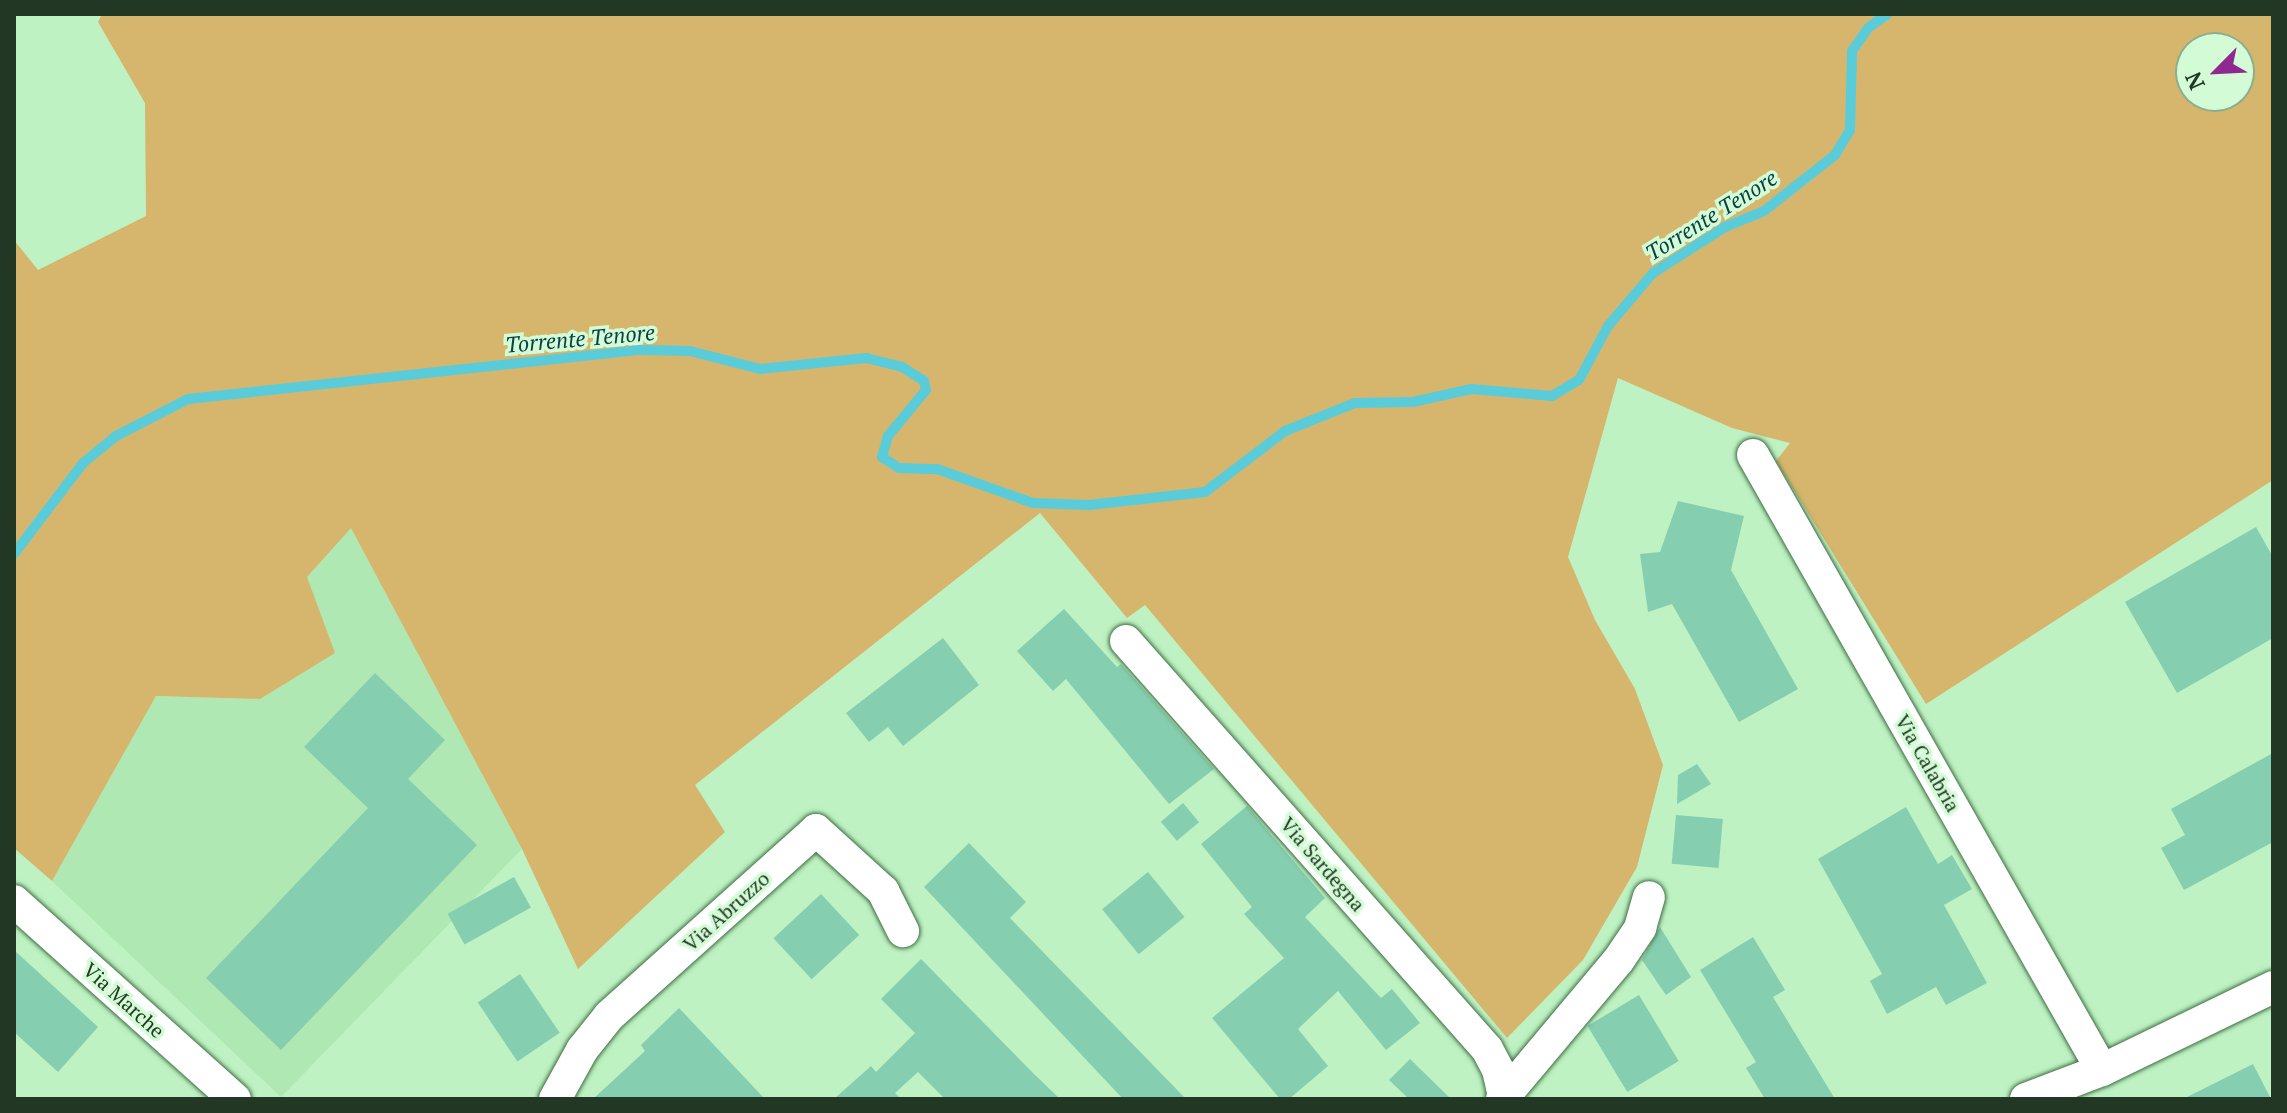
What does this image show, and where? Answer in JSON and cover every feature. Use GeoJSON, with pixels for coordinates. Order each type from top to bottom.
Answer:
{"type":"FeatureCollection","features":[{"type":"Feature","properties":{"kind":"street","name":"Via Calabria"},"geometry":{"type":"LineString","coordinates":[[1753,455],[2102,1070]]}},
{"type":"Feature","properties":{"kind":"street","name":"Via Sardegna"},"geometry":{"type":"LineString","coordinates":[[1126,641],[1487,1049],[1498,1070],[1503,1097]]}},
{"type":"Feature","properties":{"kind":"street","name":"Via Abruzzo"},"geometry":{"type":"LineString","coordinates":[[555,1099],[582,1050],[609,1016],[816,830],[883,891],[903,931]]}},
{"type":"Feature","properties":{"kind":"street","name":"Via Sardegna"},"geometry":{"type":"LineString","coordinates":[[1503,1097],[1618,961],[1640,928],[1649,897]]}},
{"type":"Feature","properties":{"kind":"street","name":"Via Marche"},"geometry":{"type":"LineString","coordinates":[[14,901],[235,1099]]}},
{"type":"Feature","properties":{"kind":"street"},"geometry":{"type":"LineString","coordinates":[[2026,1099],[2102,1070],[2273,987]]}},
{"type":"Feature","properties":{"kind":"shaded area"},"geometry":{"type":"Polygon","coordinates":[[[102,14],[2273,14],[2273,480],[1926,704],[1776,461],[1790,443],[1732,428],[1618,378],[1568,557],[1595,620],[1635,689],[1663,765],[1637,867],[1583,960],[1507,1038],[1145,605],[1127,618],[1040,513],[695,785],[725,832],[578,969],[522,849],[351,528],[307,577],[335,653],[260,699],[156,696],[52,881],[14,848],[14,240],[38,270],[146,216],[145,103],[98,22],[102,14]]]}},
{"type":"Feature","properties":{"kind":"shaded area"},"geometry":{"type":"Polygon","coordinates":[[[351,527],[522,849],[281,1097],[52,881],[156,696],[260,699],[307,576],[351,527]]]}},
{"type":"Feature","properties":{"kind":"building"},"geometry":{"type":"Polygon","coordinates":[[[1678,501],[1744,516],[1731,570],[1798,689],[1739,722],[1672,604],[1648,612],[1640,554],[1660,552],[1678,501]]]}},
{"type":"Feature","properties":{"kind":"building"},"geometry":{"type":"Polygon","coordinates":[[[2256,527],[2273,557],[2273,638],[2177,693],[2125,602],[2256,527]]]}},
{"type":"Feature","properties":{"kind":"building"},"geometry":{"type":"Polygon","coordinates":[[[1064,609],[1117,667],[1121,664],[1214,769],[1169,804],[1066,679],[1053,691],[1017,651],[1064,609]]]}},
{"type":"Feature","properties":{"kind":"building"},"geometry":{"type":"Polygon","coordinates":[[[943,638],[979,685],[903,746],[888,727],[869,742],[846,713],[943,638]]]}},
{"type":"Feature","properties":{"kind":"building"},"geometry":{"type":"Polygon","coordinates":[[[375,673],[445,740],[408,779],[477,845],[281,1050],[206,978],[368,808],[304,747],[375,673]]]}},
{"type":"Feature","properties":{"kind":"building"},"geometry":{"type":"Polygon","coordinates":[[[2273,753],[2273,842],[2184,890],[2161,848],[2185,835],[2171,809],[2273,753]]]}},
{"type":"Feature","properties":{"kind":"building"},"geometry":{"type":"Polygon","coordinates":[[[1697,764],[1711,784],[1677,804],[1678,775],[1697,764]]]}},
{"type":"Feature","properties":{"kind":"building"},"geometry":{"type":"Polygon","coordinates":[[[1183,803],[1199,822],[1177,841],[1161,822],[1183,803]]]}},
{"type":"Feature","properties":{"kind":"building"},"geometry":{"type":"Polygon","coordinates":[[[1247,806],[1325,898],[1305,917],[1381,998],[1392,989],[1420,1023],[1386,1050],[1338,991],[1298,1029],[1328,1066],[1289,1099],[1280,1099],[1212,1018],[1284,958],[1244,914],[1252,907],[1201,844],[1247,806]]]}},
{"type":"Feature","properties":{"kind":"building"},"geometry":{"type":"Polygon","coordinates":[[[1906,807],[1938,864],[1952,855],[1972,889],[1944,905],[1987,983],[1946,1005],[1936,987],[1887,1014],[1870,981],[1882,974],[1818,859],[1906,807]]]}},
{"type":"Feature","properties":{"kind":"building"},"geometry":{"type":"Polygon","coordinates":[[[1676,815],[1723,819],[1719,868],[1672,864],[1676,815]]]}},
{"type":"Feature","properties":{"kind":"building"},"geometry":{"type":"Polygon","coordinates":[[[969,843],[1026,902],[1010,918],[1186,1099],[1123,1099],[924,887],[969,843]]]}},
{"type":"Feature","properties":{"kind":"building"},"geometry":{"type":"Polygon","coordinates":[[[1148,872],[1185,917],[1139,954],[1102,909],[1148,872]]]}},
{"type":"Feature","properties":{"kind":"building"},"geometry":{"type":"Polygon","coordinates":[[[514,877],[531,908],[464,944],[448,914],[514,877]]]}},
{"type":"Feature","properties":{"kind":"building"},"geometry":{"type":"Polygon","coordinates":[[[821,894],[859,935],[812,979],[773,938],[821,894]]]}},
{"type":"Feature","properties":{"kind":"building"},"geometry":{"type":"Polygon","coordinates":[[[1660,927],[1691,977],[1666,995],[1642,960],[1660,927]]]}},
{"type":"Feature","properties":{"kind":"building"},"geometry":{"type":"Polygon","coordinates":[[[1753,937],[1785,990],[1773,997],[1835,1099],[1765,1099],[1746,1068],[1756,1062],[1700,970],[1753,937]]]}},
{"type":"Feature","properties":{"kind":"building"},"geometry":{"type":"Polygon","coordinates":[[[14,950],[98,1027],[58,1072],[14,1032],[14,950]]]}},
{"type":"Feature","properties":{"kind":"building"},"geometry":{"type":"Polygon","coordinates":[[[921,959],[1060,1099],[945,1099],[918,1072],[895,1093],[901,1099],[834,1099],[871,1066],[876,1072],[915,1033],[881,999],[921,959]]]}},
{"type":"Feature","properties":{"kind":"building"},"geometry":{"type":"Polygon","coordinates":[[[520,974],[560,1033],[517,1061],[478,1003],[520,974]]]}},
{"type":"Feature","properties":{"kind":"building"},"geometry":{"type":"Polygon","coordinates":[[[1639,995],[1679,1061],[1627,1092],[1588,1026],[1639,995]]]}},
{"type":"Feature","properties":{"kind":"building"},"geometry":{"type":"Polygon","coordinates":[[[679,1008],[765,1099],[593,1099],[645,1051],[641,1045],[679,1008]]]}},
{"type":"Feature","properties":{"kind":"building"},"geometry":{"type":"Polygon","coordinates":[[[1410,1059],[1451,1099],[1409,1099],[1389,1080],[1410,1059]]]}},
{"type":"Feature","properties":{"kind":"building"},"geometry":{"type":"Polygon","coordinates":[[[2253,1064],[2271,1099],[2183,1099],[2253,1064]]]}},
{"type":"Feature","properties":{"kind":"waterway","name":"Torrente Tenore"},"geometry":{"type":"LineString","coordinates":[[14,554],[83,463],[116,436],[188,399],[642,350],[690,351],[760,369],[866,358],[902,367],[924,381],[926,390],[888,436],[882,457],[899,468],[937,469],[1033,503],[1089,505],[1205,492],[1285,431],[1355,403],[1413,402],[1471,389],[1552,396],[1579,380],[1608,326],[1653,273],[1725,227],[1764,211],[1835,155],[1850,130],[1852,51],[1868,28],[1887,14]]}}]}
